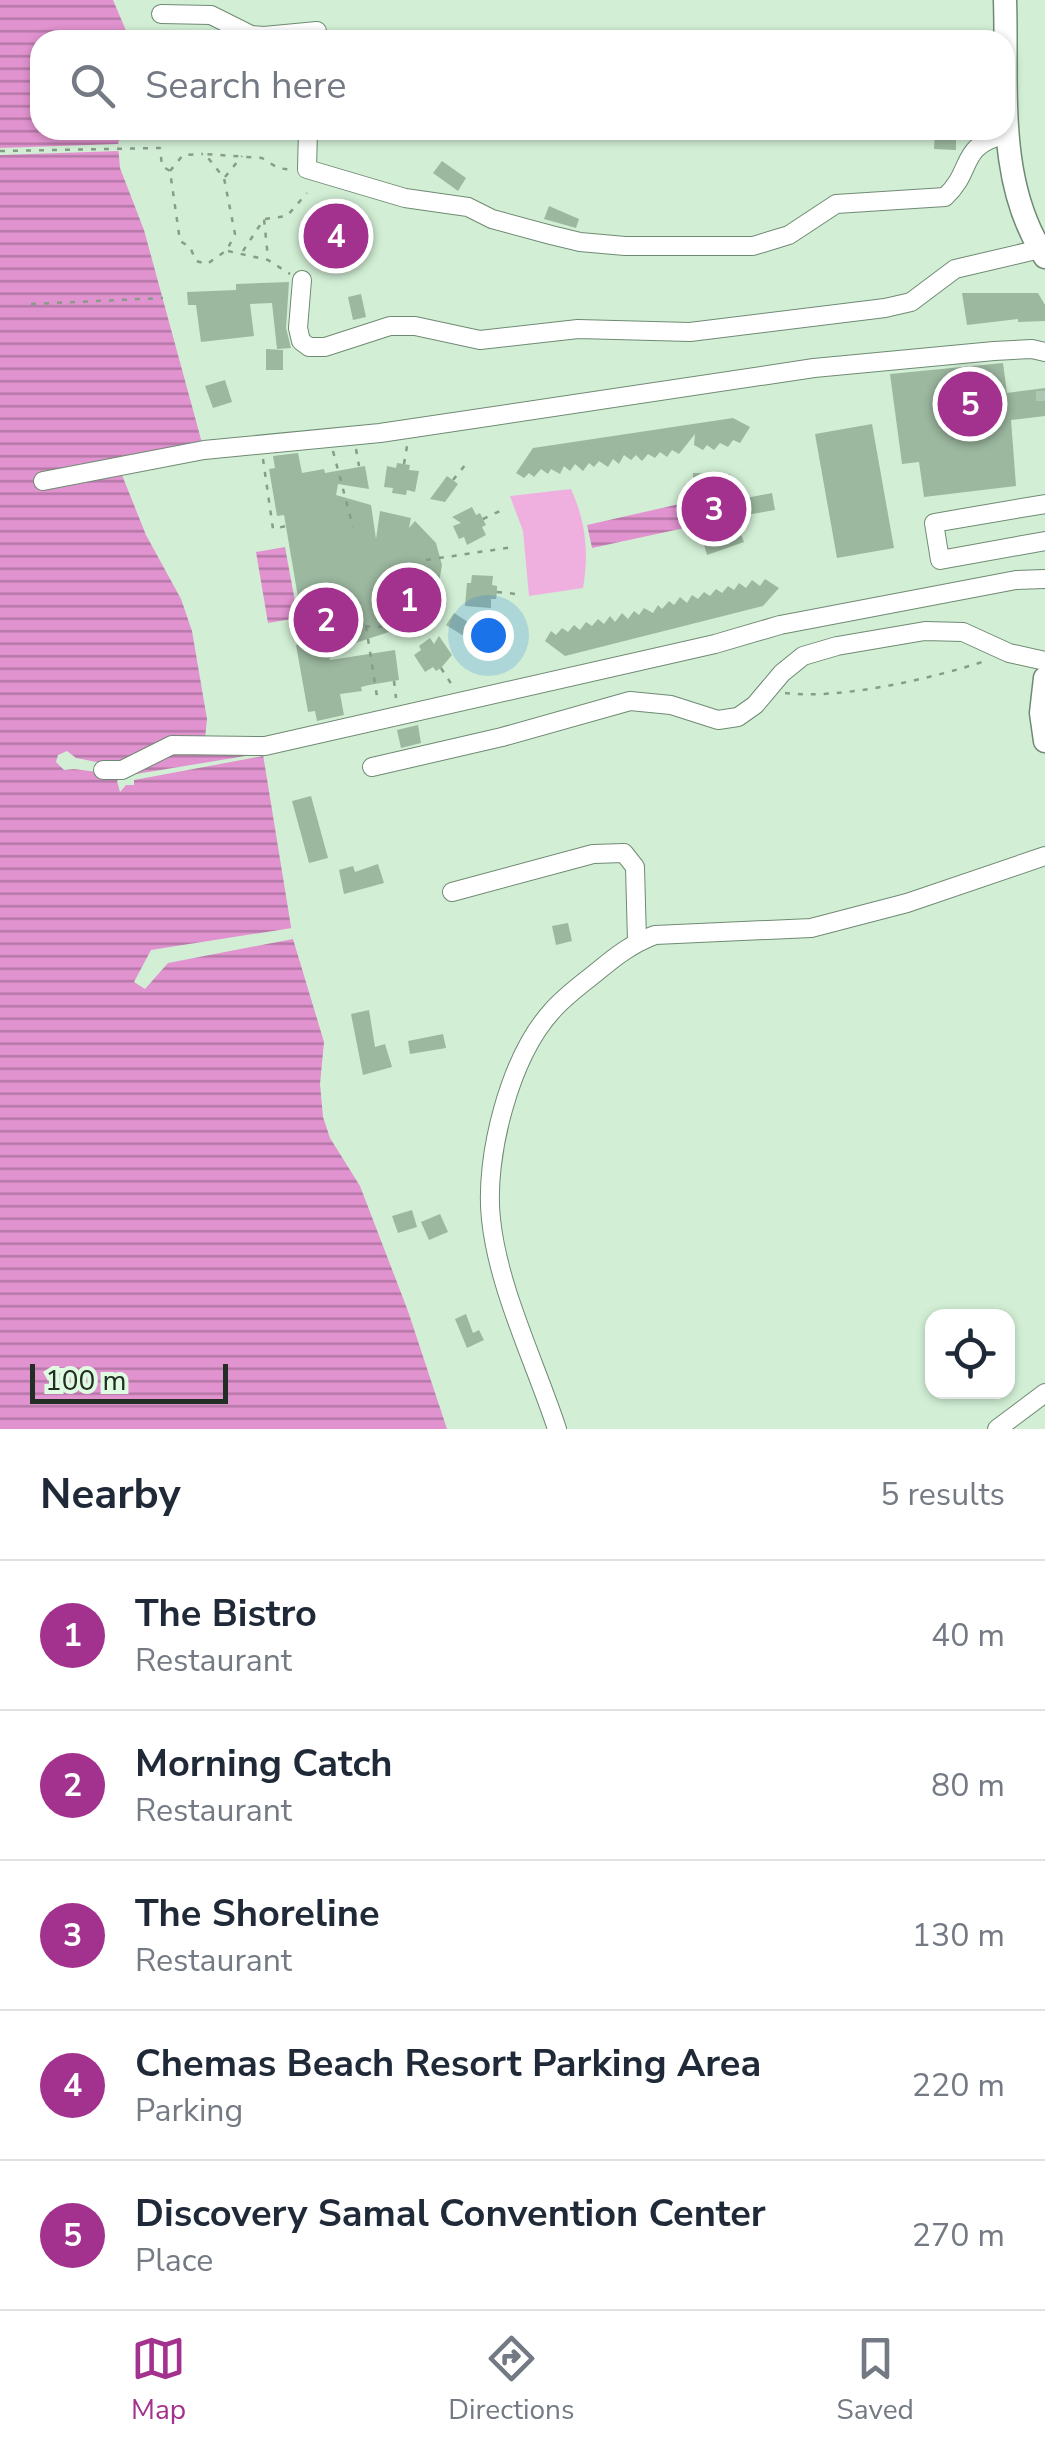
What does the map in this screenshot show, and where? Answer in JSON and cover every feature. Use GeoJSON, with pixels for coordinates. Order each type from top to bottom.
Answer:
{"type":"FeatureCollection","features":[{"type":"Feature","properties":{"kind":"main road"},"geometry":{"type":"LineString","coordinates":[[1005,0],[1005,30]]}},
{"type":"Feature","properties":{"kind":"main road"},"geometry":{"type":"LineString","coordinates":[[1007,140],[1020,204],[1040,241]]}},
{"type":"Feature","properties":{"kind":"main road"},"geometry":{"type":"LineString","coordinates":[[1045,678],[1041,713],[1045,741]]}},
{"type":"Feature","properties":{"kind":"street"},"geometry":{"type":"LineString","coordinates":[[162,14],[210,15],[242,30]]}},
{"type":"Feature","properties":{"kind":"street"},"geometry":{"type":"LineString","coordinates":[[308,140],[307,170],[405,198],[468,207],[492,219],[580,242],[753,246],[789,235],[836,204],[945,197],[956,187],[968,157],[977,146],[992,140]]}},
{"type":"Feature","properties":{"kind":"street"},"geometry":{"type":"LineString","coordinates":[[302,280],[298,328],[301,341],[309,347],[325,347],[390,326],[416,326],[480,340],[578,330],[690,332],[911,302],[955,270],[1040,241]]}},
{"type":"Feature","properties":{"kind":"street"},"geometry":{"type":"LineString","coordinates":[[43,482],[204,450],[400,430],[814,368],[994,351],[1045,352]]}},
{"type":"Feature","properties":{"kind":"street"},"geometry":{"type":"LineString","coordinates":[[1045,504],[934,524],[940,560],[1045,541]]}},
{"type":"Feature","properties":{"kind":"street"},"geometry":{"type":"LineString","coordinates":[[1011,510],[1018,546]]}},
{"type":"Feature","properties":{"kind":"street"},"geometry":{"type":"LineString","coordinates":[[103,770],[122,770],[172,745],[265,746],[715,644],[780,625],[1016,580],[1045,579]]}},
{"type":"Feature","properties":{"kind":"street"},"geometry":{"type":"LineString","coordinates":[[372,767],[630,701],[671,704],[718,720],[738,717],[803,656],[836,646],[926,631],[963,632],[1009,653],[1045,660]]}},
{"type":"Feature","properties":{"kind":"street"},"geometry":{"type":"LineString","coordinates":[[452,892],[593,854],[624,853],[635,867],[637,941]]}},
{"type":"Feature","properties":{"kind":"street"},"geometry":{"type":"LineString","coordinates":[[556,1429],[495,1242],[490,1194],[493,1146],[516,1074],[552,1012],[637,941],[678,932],[811,928],[908,903],[1045,856]]}},
{"type":"Feature","properties":{"kind":"street"},"geometry":{"type":"LineString","coordinates":[[997,1429],[1045,1394]]}},
{"type":"Feature","properties":{"kind":"path"},"geometry":{"type":"LineString","coordinates":[[0,151],[160,148],[162,166],[170,170]]}},
{"type":"Feature","properties":{"kind":"path"},"geometry":{"type":"LineString","coordinates":[[205,154],[224,178],[236,234],[227,250],[207,264],[196,261],[190,246],[180,241],[170,170],[183,155],[205,154],[243,155],[262,158],[278,168],[307,170]]}},
{"type":"Feature","properties":{"kind":"path"},"geometry":{"type":"LineString","coordinates":[[224,178],[243,155]]}},
{"type":"Feature","properties":{"kind":"path"},"geometry":{"type":"LineString","coordinates":[[242,252],[264,219],[287,216],[306,193]]}},
{"type":"Feature","properties":{"kind":"path"},"geometry":{"type":"LineString","coordinates":[[264,219],[268,260]]}},
{"type":"Feature","properties":{"kind":"path"},"geometry":{"type":"LineString","coordinates":[[227,250],[268,260],[302,280]]}},
{"type":"Feature","properties":{"kind":"path"},"geometry":{"type":"LineString","coordinates":[[30,304],[164,298]]}},
{"type":"Feature","properties":{"kind":"path"},"geometry":{"type":"LineString","coordinates":[[261,445],[272,529],[286,526]]}},
{"type":"Feature","properties":{"kind":"path"},"geometry":{"type":"LineString","coordinates":[[404,464],[407,446]]}},
{"type":"Feature","properties":{"kind":"path"},"geometry":{"type":"LineString","coordinates":[[356,448],[359,466]]}},
{"type":"Feature","properties":{"kind":"path"},"geometry":{"type":"LineString","coordinates":[[332,450],[354,527]]}},
{"type":"Feature","properties":{"kind":"path"},"geometry":{"type":"LineString","coordinates":[[453,480],[466,464]]}},
{"type":"Feature","properties":{"kind":"path"},"geometry":{"type":"LineString","coordinates":[[483,519],[502,510]]}},
{"type":"Feature","properties":{"kind":"path"},"geometry":{"type":"LineString","coordinates":[[426,560],[513,548]]}},
{"type":"Feature","properties":{"kind":"path"},"geometry":{"type":"LineString","coordinates":[[496,592],[516,594]]}},
{"type":"Feature","properties":{"kind":"path"},"geometry":{"type":"LineString","coordinates":[[328,634],[387,625]]}},
{"type":"Feature","properties":{"kind":"path"},"geometry":{"type":"LineString","coordinates":[[366,626],[378,704]]}},
{"type":"Feature","properties":{"kind":"path"},"geometry":{"type":"LineString","coordinates":[[476,634],[498,648]]}},
{"type":"Feature","properties":{"kind":"path"},"geometry":{"type":"LineString","coordinates":[[768,691],[800,695],[852,690],[930,676],[1009,653]]}},
{"type":"Feature","properties":{"kind":"path"},"geometry":{"type":"LineString","coordinates":[[441,668],[452,685]]}},
{"type":"Feature","properties":{"kind":"path"},"geometry":{"type":"LineString","coordinates":[[394,681],[396,700]]}},
{"type":"Feature","properties":{"kind":"shaded area"},"geometry":{"type":"Polygon","coordinates":[[[0,0],[113,0],[126,30],[30,30],[30,140],[119,140],[120,168],[144,230],[205,454],[120,470],[146,535],[181,599],[192,631],[207,719],[205,739],[261,742],[293,939],[324,1042],[320,1084],[323,1117],[330,1138],[360,1186],[408,1311],[447,1429],[0,1429],[0,0]]]}},
{"type":"Feature","properties":{"kind":"shaded area"},"geometry":{"type":"Polygon","coordinates":[[[571,489],[585,538],[583,588],[529,596],[523,531],[510,496],[571,489]]]}},
{"type":"Feature","properties":{"kind":"shaded area"},"geometry":{"type":"Polygon","coordinates":[[[684,503],[689,527],[592,548],[587,525],[684,503]]]}},
{"type":"Feature","properties":{"kind":"shaded area"},"geometry":{"type":"Polygon","coordinates":[[[285,547],[298,618],[268,623],[256,552],[285,547]]]}},
{"type":"Feature","properties":{"kind":"pier"},"geometry":{"type":"Polygon","coordinates":[[[118,144],[119,151],[0,155],[0,148],[118,144]]]}},
{"type":"Feature","properties":{"kind":"pier"},"geometry":{"type":"Polygon","coordinates":[[[174,739],[261,742],[263,756],[134,780],[134,785],[126,785],[120,792],[117,781],[124,776],[258,754],[177,746],[161,760],[120,775],[64,770],[56,762],[58,755],[67,751],[76,758],[117,766],[174,739]]]}},
{"type":"Feature","properties":{"kind":"pier"},"geometry":{"type":"Polygon","coordinates":[[[292,928],[293,939],[168,963],[145,989],[134,982],[151,950],[292,928]]]}},
{"type":"Feature","properties":{"kind":"building"},"geometry":{"type":"Polygon","coordinates":[[[935,140],[956,140],[956,150],[934,149],[935,140]]]}},
{"type":"Feature","properties":{"kind":"building"},"geometry":{"type":"Polygon","coordinates":[[[442,161],[466,178],[458,191],[433,173],[442,161]]]}},
{"type":"Feature","properties":{"kind":"building"},"geometry":{"type":"Polygon","coordinates":[[[549,206],[579,219],[576,228],[544,219],[549,206]]]}},
{"type":"Feature","properties":{"kind":"building"},"geometry":{"type":"Polygon","coordinates":[[[340,244],[341,258],[308,260],[307,246],[340,244]]]}},
{"type":"Feature","properties":{"kind":"building"},"geometry":{"type":"Polygon","coordinates":[[[289,282],[286,328],[291,348],[277,349],[272,303],[250,304],[254,336],[201,342],[196,305],[188,305],[187,292],[236,290],[236,284],[289,282]]]}},
{"type":"Feature","properties":{"kind":"building"},"geometry":{"type":"Polygon","coordinates":[[[962,293],[1038,293],[1045,305],[1045,321],[1018,319],[967,325],[962,293]]]}},
{"type":"Feature","properties":{"kind":"building"},"geometry":{"type":"Polygon","coordinates":[[[361,294],[366,317],[353,320],[348,297],[361,294]]]}},
{"type":"Feature","properties":{"kind":"building"},"geometry":{"type":"Polygon","coordinates":[[[266,349],[283,350],[283,370],[266,370],[266,349]]]}},
{"type":"Feature","properties":{"kind":"building"},"geometry":{"type":"Polygon","coordinates":[[[1003,363],[1007,393],[1045,388],[1045,416],[1011,420],[1016,486],[924,497],[919,462],[902,464],[890,374],[1003,363]]]}},
{"type":"Feature","properties":{"kind":"building"},"geometry":{"type":"Polygon","coordinates":[[[225,380],[232,402],[213,408],[205,386],[225,380]]]}},
{"type":"Feature","properties":{"kind":"building"},"geometry":{"type":"Polygon","coordinates":[[[733,418],[750,427],[740,443],[733,440],[728,447],[720,443],[714,450],[707,445],[703,450],[694,445],[695,434],[679,454],[672,450],[667,457],[660,452],[655,458],[648,454],[642,461],[636,455],[631,460],[624,455],[619,464],[613,459],[608,467],[599,461],[594,467],[589,463],[583,471],[575,464],[570,471],[564,466],[560,474],[551,469],[548,474],[541,469],[534,477],[529,473],[524,478],[516,473],[533,448],[733,418]]]}},
{"type":"Feature","properties":{"kind":"building"},"geometry":{"type":"Polygon","coordinates":[[[872,424],[894,548],[837,558],[815,434],[872,424]]]}},
{"type":"Feature","properties":{"kind":"building"},"geometry":{"type":"Polygon","coordinates":[[[298,453],[302,473],[365,466],[369,489],[338,484],[336,495],[371,505],[376,539],[380,511],[411,518],[409,528],[415,521],[436,543],[442,565],[438,589],[425,612],[420,609],[423,613],[419,618],[396,630],[390,621],[392,631],[328,652],[330,660],[395,650],[399,680],[340,694],[344,715],[317,721],[315,711],[308,712],[296,645],[306,644],[284,515],[277,516],[269,469],[275,468],[273,456],[298,453]]]}},
{"type":"Feature","properties":{"kind":"building"},"geometry":{"type":"Polygon","coordinates":[[[397,463],[419,471],[415,492],[392,493],[393,488],[384,487],[387,466],[396,468],[397,463]]]}},
{"type":"Feature","properties":{"kind":"building"},"geometry":{"type":"Polygon","coordinates":[[[693,473],[730,474],[731,501],[772,493],[775,510],[734,517],[744,542],[707,555],[693,507],[693,473]]]}},
{"type":"Feature","properties":{"kind":"building"},"geometry":{"type":"Polygon","coordinates":[[[447,476],[458,484],[445,502],[430,499],[447,476]]]}},
{"type":"Feature","properties":{"kind":"building"},"geometry":{"type":"Polygon","coordinates":[[[472,507],[486,525],[482,527],[486,535],[467,545],[453,526],[461,523],[452,517],[472,507]]]}},
{"type":"Feature","properties":{"kind":"building"},"geometry":{"type":"Polygon","coordinates":[[[472,575],[493,576],[492,585],[497,586],[497,592],[496,599],[491,599],[491,608],[465,606],[467,583],[471,583],[472,575]]]}},
{"type":"Feature","properties":{"kind":"building"},"geometry":{"type":"Polygon","coordinates":[[[765,579],[779,588],[763,606],[565,656],[545,641],[551,631],[556,635],[562,628],[568,632],[574,625],[580,630],[586,622],[592,626],[598,619],[604,624],[610,616],[615,622],[622,613],[628,619],[634,611],[639,615],[644,608],[653,613],[658,605],[662,609],[669,601],[674,605],[680,597],[687,603],[692,595],[698,599],[704,592],[710,596],[716,589],[722,593],[728,586],[734,590],[739,583],[746,588],[752,580],[760,586],[765,579]]]}},
{"type":"Feature","properties":{"kind":"building"},"geometry":{"type":"Polygon","coordinates":[[[454,613],[479,629],[472,641],[446,625],[454,613]]]}},
{"type":"Feature","properties":{"kind":"building"},"geometry":{"type":"Polygon","coordinates":[[[439,636],[452,655],[441,668],[425,672],[414,655],[421,650],[419,646],[430,638],[434,644],[439,636]]]}},
{"type":"Feature","properties":{"kind":"building"},"geometry":{"type":"Polygon","coordinates":[[[418,725],[421,743],[401,748],[397,730],[418,725]]]}},
{"type":"Feature","properties":{"kind":"building"},"geometry":{"type":"Polygon","coordinates":[[[311,796],[328,858],[309,863],[292,801],[311,796]]]}},
{"type":"Feature","properties":{"kind":"building"},"geometry":{"type":"Polygon","coordinates":[[[378,864],[384,883],[344,894],[339,870],[353,866],[355,872],[378,864]]]}},
{"type":"Feature","properties":{"kind":"building"},"geometry":{"type":"Polygon","coordinates":[[[568,923],[572,941],[556,945],[552,926],[568,923]]]}},
{"type":"Feature","properties":{"kind":"building"},"geometry":{"type":"Polygon","coordinates":[[[369,1010],[375,1047],[385,1044],[392,1067],[363,1075],[351,1014],[369,1010]]]}},
{"type":"Feature","properties":{"kind":"building"},"geometry":{"type":"Polygon","coordinates":[[[443,1034],[446,1048],[410,1054],[408,1041],[443,1034]]]}},
{"type":"Feature","properties":{"kind":"building"},"geometry":{"type":"Polygon","coordinates":[[[412,1210],[417,1227],[398,1233],[392,1216],[412,1210]]]}},
{"type":"Feature","properties":{"kind":"building"},"geometry":{"type":"Polygon","coordinates":[[[440,1214],[448,1232],[429,1240],[421,1222],[440,1214]]]}},
{"type":"Feature","properties":{"kind":"building"},"geometry":{"type":"Polygon","coordinates":[[[466,1314],[473,1333],[479,1330],[484,1340],[467,1348],[455,1319],[466,1314]]]}},
{"type":"Feature","properties":{"kind":"tunnel"},"geometry":{"type":"LineString","coordinates":[[1045,391],[1045,401]]}},
{"type":"Feature","properties":{"kind":"place","name":"Chemas Beach Resort Parking Area"},"geometry":{"type":"Point","coordinates":[336,236]}},
{"type":"Feature","properties":{"kind":"place","name":"Discovery Samal Convention Center"},"geometry":{"type":"Point","coordinates":[970,404]}},
{"type":"Feature","properties":{"kind":"place","name":"The Shoreline"},"geometry":{"type":"Point","coordinates":[714,509]}},
{"type":"Feature","properties":{"kind":"place","name":"The Bistro"},"geometry":{"type":"Point","coordinates":[409,600]}},
{"type":"Feature","properties":{"kind":"place","name":"Morning Catch"},"geometry":{"type":"Point","coordinates":[326,620]}}]}
